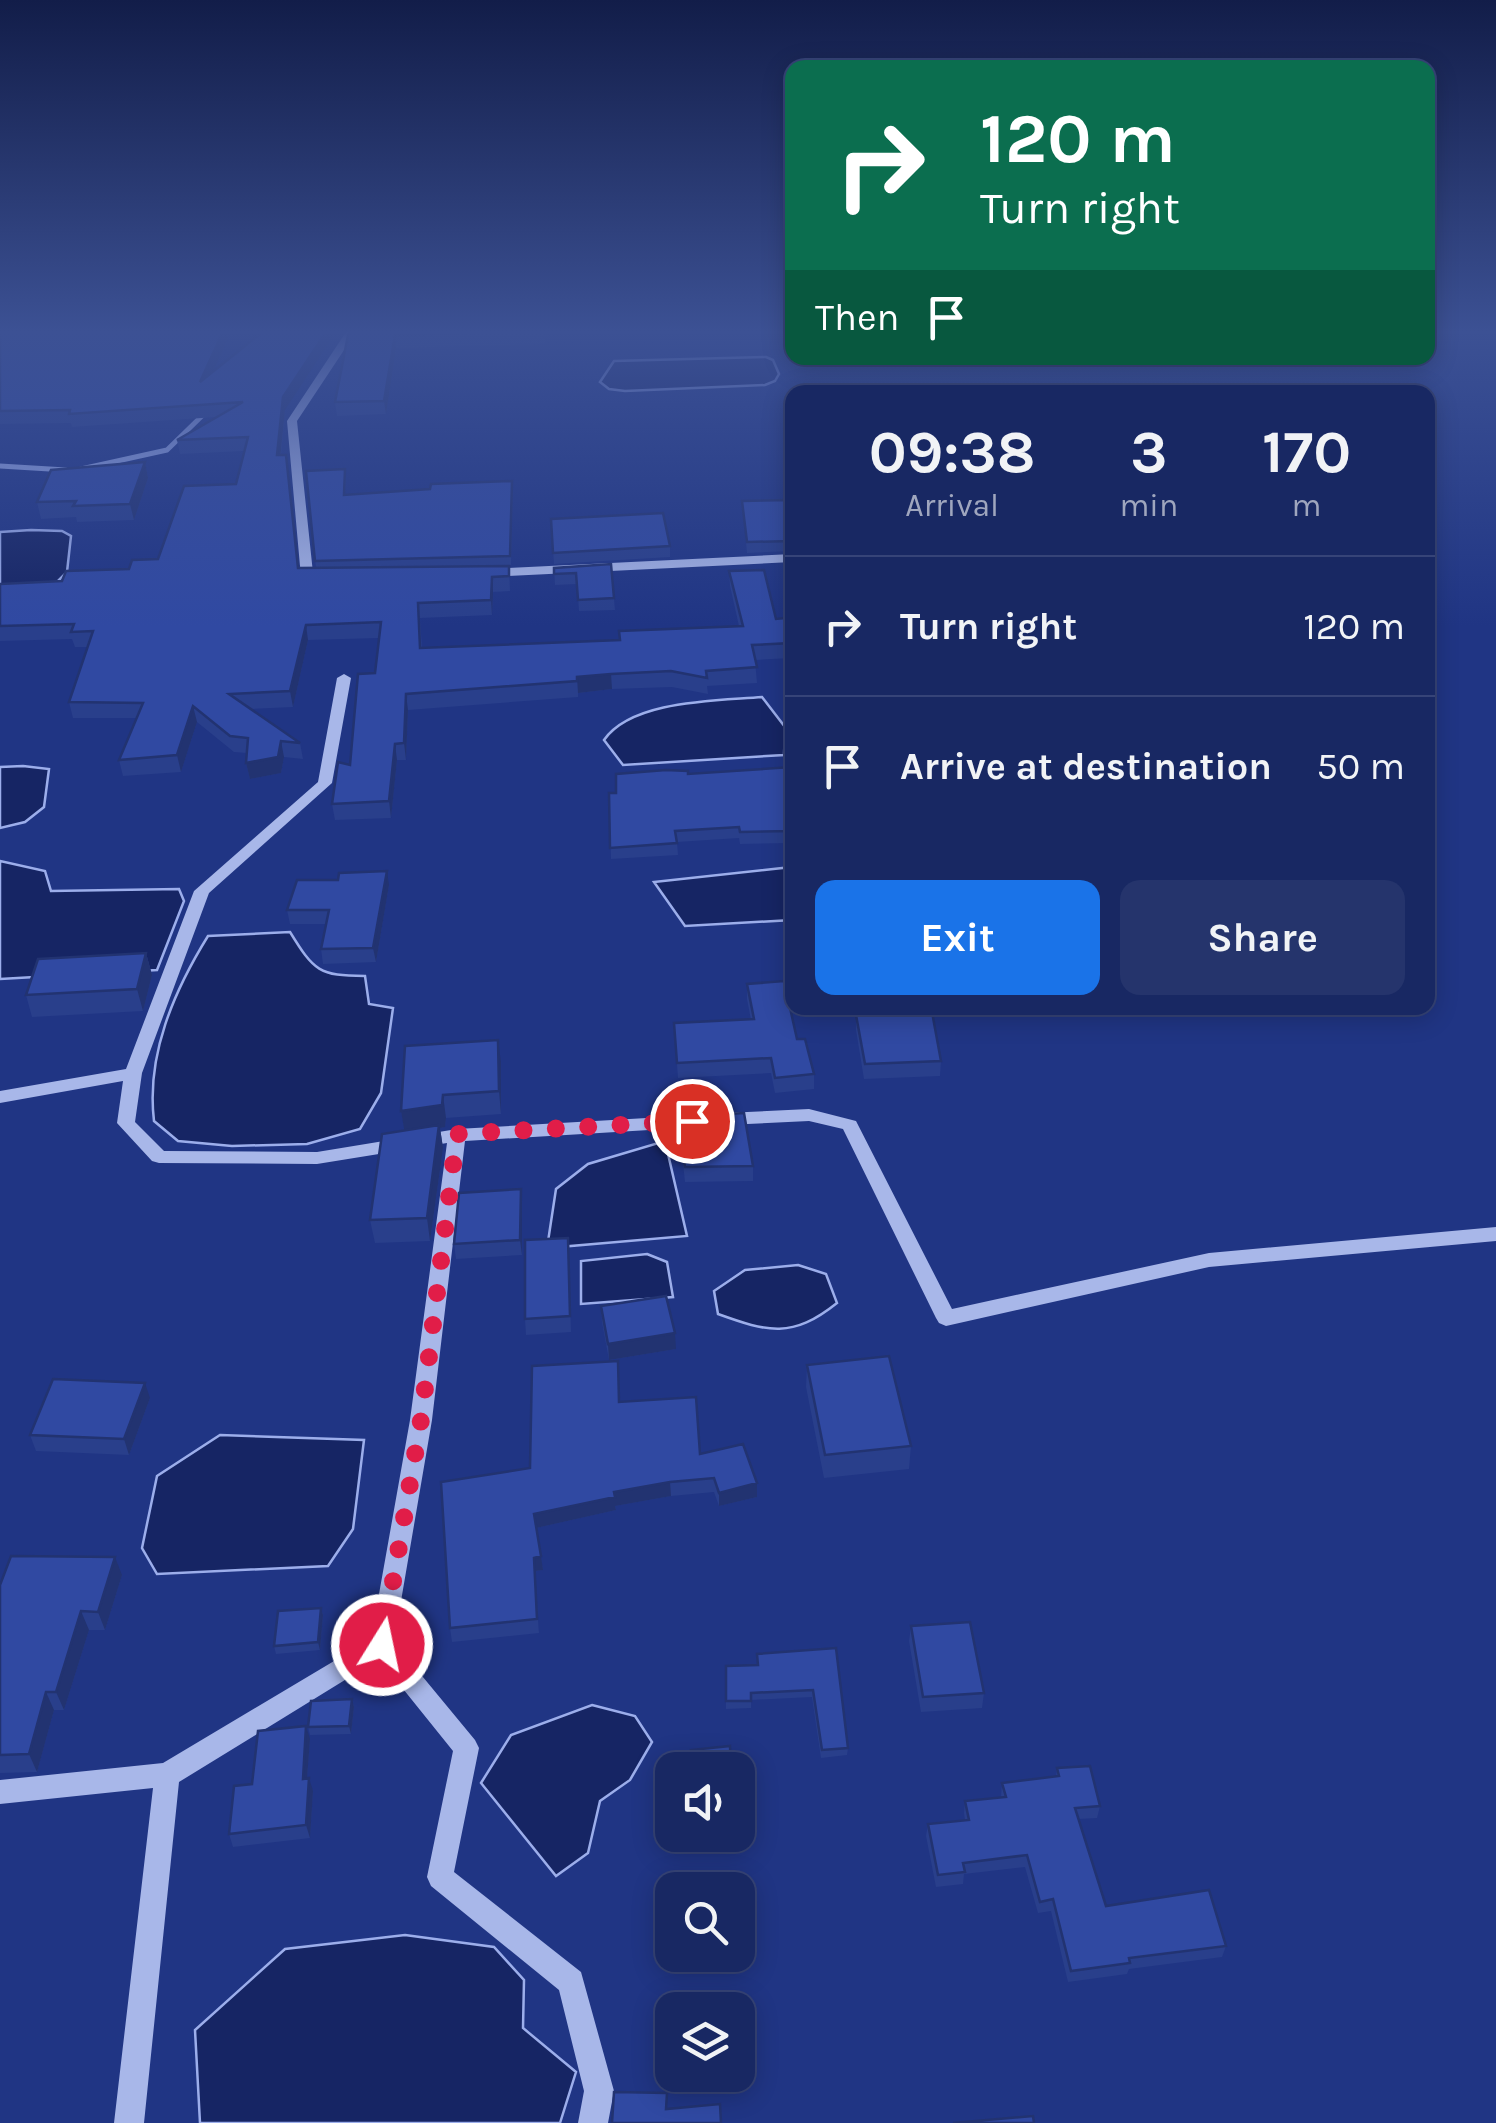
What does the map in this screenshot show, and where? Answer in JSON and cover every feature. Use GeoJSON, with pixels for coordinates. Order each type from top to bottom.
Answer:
{"type":"FeatureCollection","features":[{"type":"Feature","properties":{"kind":"street"},"geometry":{"type":"LineString","coordinates":[[293,428],[307,577],[340,576]]}},
{"type":"Feature","properties":{"kind":"street"},"geometry":{"type":"LineString","coordinates":[[471,573],[785,558]]}},
{"type":"Feature","properties":{"kind":"street"},"geometry":{"type":"LineString","coordinates":[[344,678],[325,783],[202,891],[133,1073],[126,1123],[159,1157],[317,1158],[457,1134],[810,1115],[850,1125],[946,1318],[1210,1260],[1496,1234]]}},
{"type":"Feature","properties":{"kind":"street"},"geometry":{"type":"LineString","coordinates":[[0,1096],[133,1073]]}},
{"type":"Feature","properties":{"kind":"street"},"geometry":{"type":"LineString","coordinates":[[0,1792],[167,1776],[382,1645],[421,1420],[457,1134]]}},
{"type":"Feature","properties":{"kind":"street"},"geometry":{"type":"LineString","coordinates":[[382,1645],[466,1748],[440,1876],[570,1982],[599,2091],[593,2123]]}},
{"type":"Feature","properties":{"kind":"street"},"geometry":{"type":"LineString","coordinates":[[129,2123],[167,1776]]}},
{"type":"Feature","properties":{"kind":"shaded area"},"geometry":{"type":"Polygon","coordinates":[[[62,531],[71,536],[67,572],[54,585],[0,590],[0,532],[62,531]]]}},
{"type":"Feature","properties":{"kind":"shaded area"},"geometry":{"type":"Polygon","coordinates":[[[762,697],[785,727],[784,755],[623,765],[604,740],[617,727],[654,710],[762,697]]]}},
{"type":"Feature","properties":{"kind":"shaded area"},"geometry":{"type":"Polygon","coordinates":[[[0,767],[49,769],[44,807],[25,822],[0,828],[0,767]]]}},
{"type":"Feature","properties":{"kind":"shaded area"},"geometry":{"type":"Polygon","coordinates":[[[0,861],[45,871],[51,891],[179,889],[184,901],[157,970],[0,979],[0,861]]]}},
{"type":"Feature","properties":{"kind":"shaded area"},"geometry":{"type":"Polygon","coordinates":[[[785,868],[785,920],[685,926],[654,882],[785,868]]]}},
{"type":"Feature","properties":{"kind":"shaded area"},"geometry":{"type":"Polygon","coordinates":[[[290,932],[319,969],[337,975],[365,976],[369,1004],[393,1008],[381,1093],[360,1129],[307,1144],[232,1146],[178,1141],[154,1121],[154,1072],[165,1024],[196,957],[208,936],[290,932]]]}},
{"type":"Feature","properties":{"kind":"shaded area"},"geometry":{"type":"Polygon","coordinates":[[[665,1141],[687,1236],[547,1248],[556,1189],[588,1164],[665,1141]]]}},
{"type":"Feature","properties":{"kind":"shaded area"},"geometry":{"type":"Polygon","coordinates":[[[647,1254],[667,1262],[673,1297],[581,1304],[581,1261],[647,1254]]]}},
{"type":"Feature","properties":{"kind":"shaded area"},"geometry":{"type":"Polygon","coordinates":[[[798,1265],[826,1274],[837,1303],[821,1315],[779,1329],[718,1314],[714,1291],[745,1270],[798,1265]]]}},
{"type":"Feature","properties":{"kind":"shaded area"},"geometry":{"type":"Polygon","coordinates":[[[220,1435],[364,1440],[353,1529],[328,1566],[157,1574],[142,1548],[157,1476],[220,1435]]]}},
{"type":"Feature","properties":{"kind":"shaded area"},"geometry":{"type":"Polygon","coordinates":[[[592,1705],[635,1716],[652,1742],[630,1780],[600,1801],[588,1853],[556,1876],[481,1783],[511,1735],[592,1705]]]}},
{"type":"Feature","properties":{"kind":"shaded area"},"geometry":{"type":"Polygon","coordinates":[[[405,1935],[494,1947],[524,1980],[523,2028],[576,2072],[560,2123],[200,2123],[195,2030],[285,1949],[405,1935]]]}},
{"type":"Feature","properties":{"kind":"building"},"geometry":{"type":"Polygon","coordinates":[[[198,428],[280,428],[277,455],[286,455],[298,568],[509,566],[509,576],[492,577],[491,600],[418,603],[420,648],[620,640],[619,631],[743,626],[729,571],[764,570],[776,619],[785,618],[785,643],[752,645],[757,667],[706,671],[707,678],[671,671],[611,674],[577,677],[577,681],[406,694],[404,743],[395,744],[389,801],[332,804],[338,762],[350,765],[358,674],[375,673],[381,622],[306,625],[290,691],[229,694],[300,743],[281,741],[278,757],[246,763],[248,738],[230,736],[193,706],[177,755],[119,760],[143,703],[69,702],[93,631],[71,632],[74,624],[0,626],[0,584],[62,581],[66,571],[129,569],[132,560],[158,559],[184,486],[236,484],[248,437],[177,440],[198,428]]]}},
{"type":"Feature","properties":{"kind":"building"},"geometry":{"type":"Polygon","coordinates":[[[145,462],[130,504],[73,506],[76,501],[37,502],[51,470],[145,462]]]}},
{"type":"Feature","properties":{"kind":"building"},"geometry":{"type":"Polygon","coordinates":[[[345,469],[344,495],[430,489],[431,484],[512,481],[510,556],[315,561],[306,471],[345,469]]]}},
{"type":"Feature","properties":{"kind":"building"},"geometry":{"type":"Polygon","coordinates":[[[785,500],[785,541],[747,542],[742,501],[785,500]]]}},
{"type":"Feature","properties":{"kind":"building"},"geometry":{"type":"Polygon","coordinates":[[[663,513],[670,546],[553,553],[551,519],[663,513]]]}},
{"type":"Feature","properties":{"kind":"building"},"geometry":{"type":"Polygon","coordinates":[[[611,564],[614,598],[578,600],[576,573],[554,574],[554,568],[611,564]]]}},
{"type":"Feature","properties":{"kind":"building"},"geometry":{"type":"Polygon","coordinates":[[[785,767],[785,831],[740,832],[739,827],[675,831],[677,843],[610,848],[609,793],[616,793],[616,774],[666,770],[688,774],[785,767]]]}},
{"type":"Feature","properties":{"kind":"building"},"geometry":{"type":"Polygon","coordinates":[[[387,871],[373,948],[321,949],[329,910],[287,910],[297,880],[338,880],[339,873],[387,871]]]}},
{"type":"Feature","properties":{"kind":"building"},"geometry":{"type":"Polygon","coordinates":[[[146,953],[137,989],[26,995],[38,959],[146,953]]]}},
{"type":"Feature","properties":{"kind":"building"},"geometry":{"type":"Polygon","coordinates":[[[784,981],[785,1015],[792,1015],[797,1039],[805,1039],[814,1074],[775,1078],[771,1058],[677,1063],[674,1023],[754,1019],[747,984],[784,981]]]}},
{"type":"Feature","properties":{"kind":"building"},"geometry":{"type":"Polygon","coordinates":[[[856,1015],[933,1015],[941,1061],[865,1064],[856,1015]]]}},
{"type":"Feature","properties":{"kind":"building"},"geometry":{"type":"Polygon","coordinates":[[[498,1040],[499,1091],[443,1095],[442,1105],[401,1111],[405,1046],[498,1040]]]}},
{"type":"Feature","properties":{"kind":"building"},"geometry":{"type":"Polygon","coordinates":[[[744,1113],[753,1166],[685,1167],[678,1117],[744,1113]]]}},
{"type":"Feature","properties":{"kind":"building"},"geometry":{"type":"Polygon","coordinates":[[[439,1125],[427,1218],[370,1220],[382,1134],[439,1125]]]}},
{"type":"Feature","properties":{"kind":"building"},"geometry":{"type":"Polygon","coordinates":[[[521,1189],[520,1240],[454,1244],[459,1193],[521,1189]]]}},
{"type":"Feature","properties":{"kind":"building"},"geometry":{"type":"Polygon","coordinates":[[[568,1238],[570,1316],[525,1319],[525,1240],[568,1238]]]}},
{"type":"Feature","properties":{"kind":"building"},"geometry":{"type":"Polygon","coordinates":[[[666,1296],[675,1333],[608,1344],[601,1306],[666,1296]]]}},
{"type":"Feature","properties":{"kind":"building"},"geometry":{"type":"Polygon","coordinates":[[[889,1356],[911,1446],[825,1455],[807,1365],[889,1356]]]}},
{"type":"Feature","properties":{"kind":"building"},"geometry":{"type":"Polygon","coordinates":[[[618,1361],[619,1402],[696,1397],[700,1454],[743,1444],[757,1483],[719,1493],[714,1478],[670,1482],[614,1492],[615,1497],[534,1514],[541,1556],[534,1558],[537,1619],[450,1628],[441,1482],[530,1468],[532,1366],[618,1361]]]}},
{"type":"Feature","properties":{"kind":"building"},"geometry":{"type":"Polygon","coordinates":[[[53,1379],[145,1383],[124,1439],[30,1435],[53,1379]]]}},
{"type":"Feature","properties":{"kind":"building"},"geometry":{"type":"Polygon","coordinates":[[[11,1556],[115,1557],[98,1612],[81,1611],[56,1692],[46,1692],[29,1754],[0,1755],[0,1585],[11,1556]]]}},
{"type":"Feature","properties":{"kind":"building"},"geometry":{"type":"Polygon","coordinates":[[[321,1608],[318,1642],[274,1646],[278,1611],[321,1608]]]}},
{"type":"Feature","properties":{"kind":"building"},"geometry":{"type":"Polygon","coordinates":[[[970,1622],[984,1693],[923,1697],[911,1626],[970,1622]]]}},
{"type":"Feature","properties":{"kind":"building"},"geometry":{"type":"Polygon","coordinates":[[[836,1648],[848,1748],[822,1750],[813,1690],[751,1693],[751,1701],[726,1701],[726,1666],[758,1665],[757,1654],[836,1648]]]}},
{"type":"Feature","properties":{"kind":"building"},"geometry":{"type":"Polygon","coordinates":[[[352,1699],[349,1726],[308,1727],[311,1701],[352,1699]]]}},
{"type":"Feature","properties":{"kind":"building"},"geometry":{"type":"Polygon","coordinates":[[[306,1726],[306,1825],[229,1834],[234,1786],[252,1784],[258,1731],[306,1726]]]}},
{"type":"Feature","properties":{"kind":"building"},"geometry":{"type":"Polygon","coordinates":[[[730,1746],[730,1752],[691,1752],[730,1746]]]}},
{"type":"Feature","properties":{"kind":"building"},"geometry":{"type":"Polygon","coordinates":[[[1090,1766],[1100,1806],[1075,1808],[1106,1906],[1209,1890],[1226,1946],[1129,1958],[1130,1963],[1071,1971],[1053,1899],[1040,1902],[1027,1855],[963,1863],[965,1872],[938,1875],[928,1824],[969,1820],[965,1801],[1006,1797],[1002,1783],[1059,1776],[1057,1768],[1090,1766]]]}},
{"type":"Feature","properties":{"kind":"building"},"geometry":{"type":"Polygon","coordinates":[[[614,2092],[667,2093],[666,2109],[720,2104],[721,2123],[612,2123],[614,2092]]]}},
{"type":"Feature","properties":{"kind":"building"},"geometry":{"type":"Polygon","coordinates":[[[1033,2116],[1034,2123],[953,2123],[1033,2116]]]}},
{"type":"Feature","properties":{"kind":"waterway"},"geometry":{"type":"LineString","coordinates":[[81,469],[167,450],[189,428]]}},
{"type":"Feature","properties":{"kind":"waterway"},"geometry":{"type":"LineString","coordinates":[[0,466],[66,470]]}},
{"type":"Feature","properties":{"kind":"route"},"geometry":{"type":"LineString","coordinates":[[382,1645],[421,1420],[457,1134],[692,1121]]}}]}
